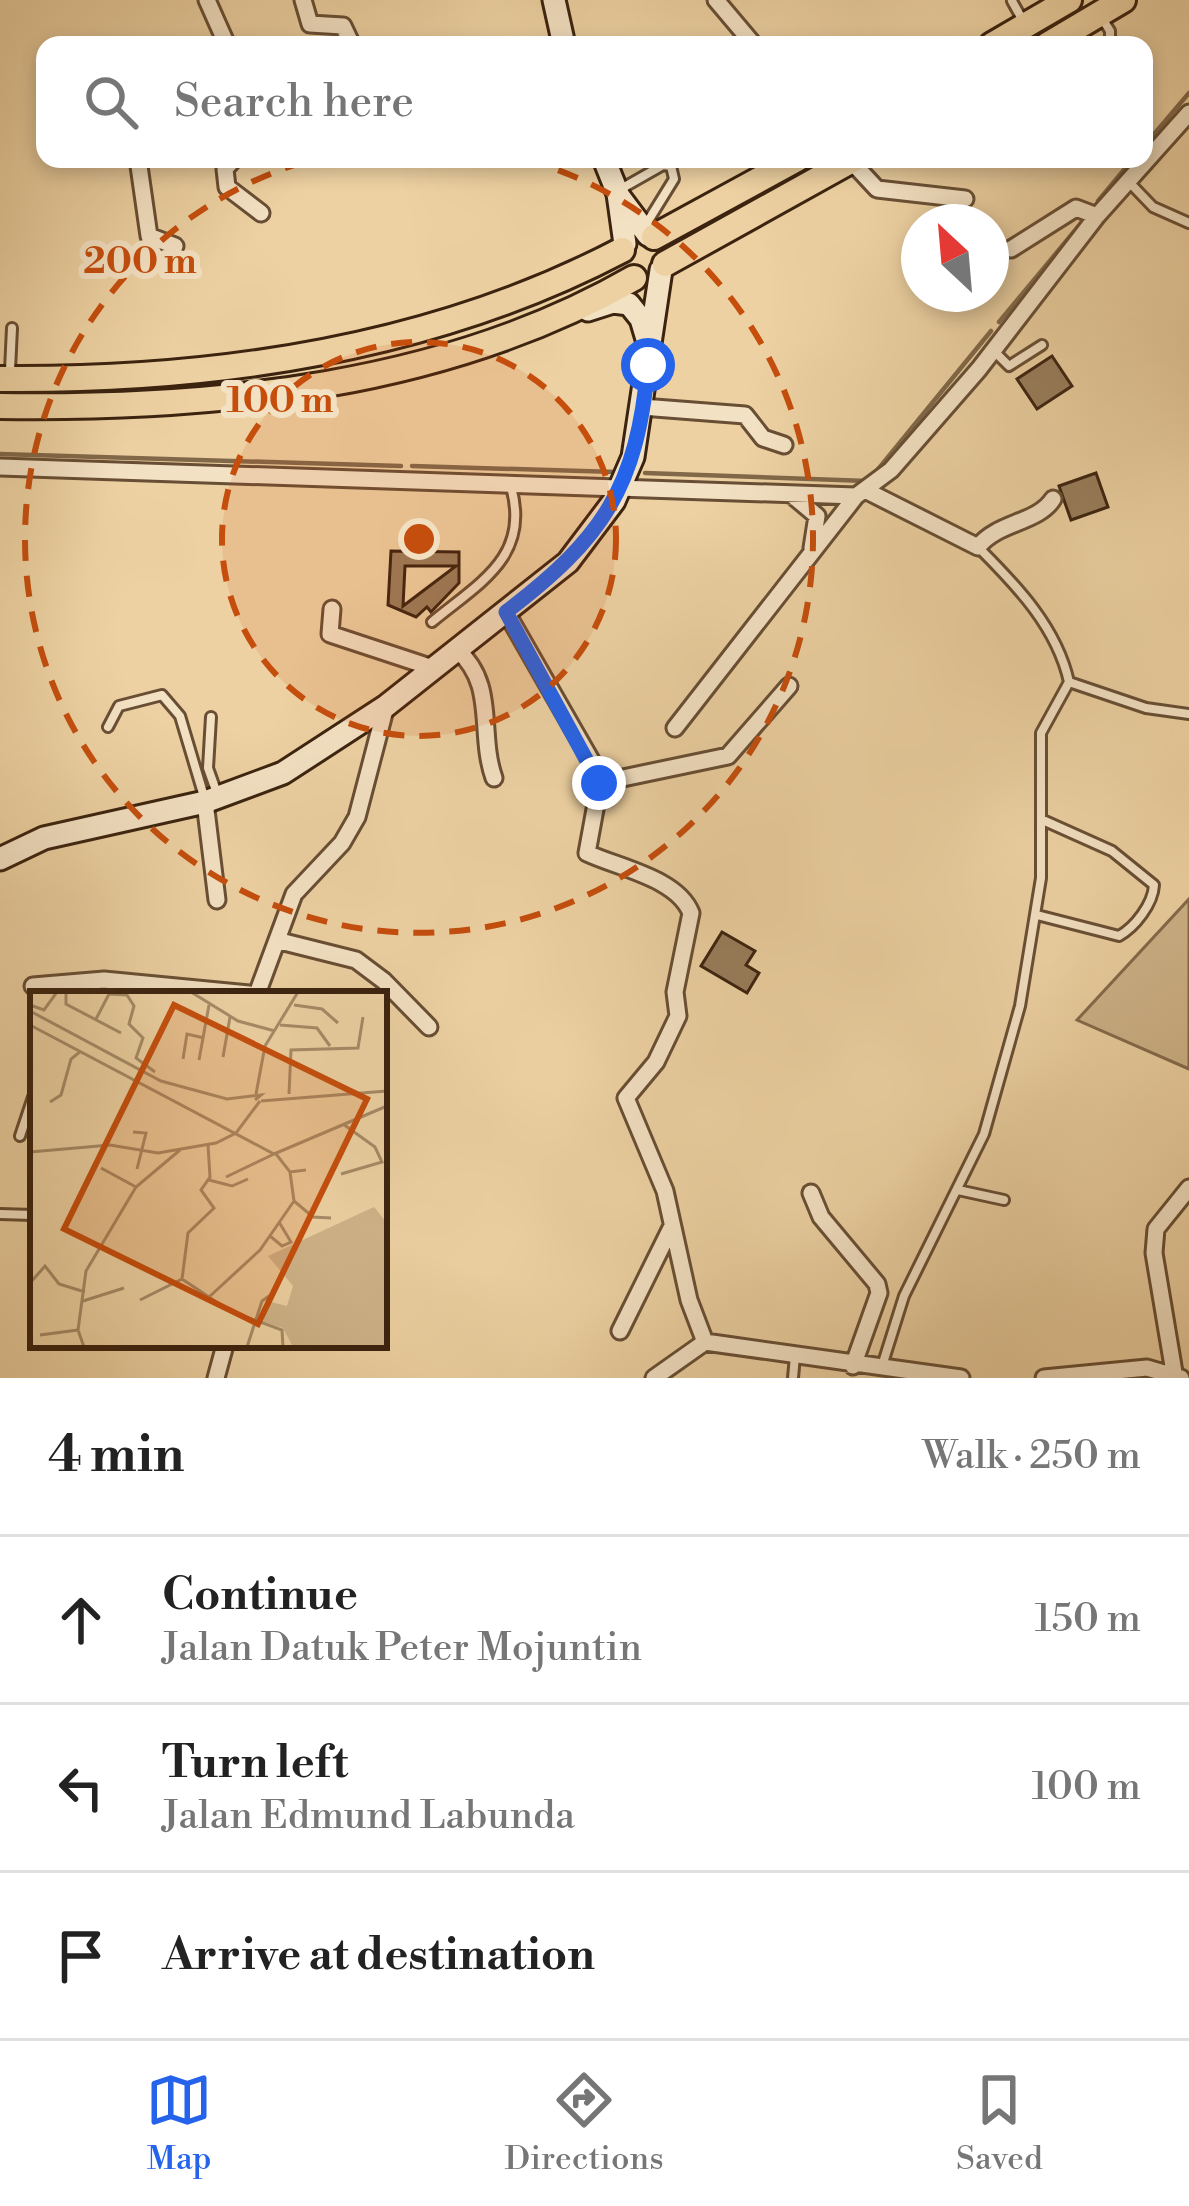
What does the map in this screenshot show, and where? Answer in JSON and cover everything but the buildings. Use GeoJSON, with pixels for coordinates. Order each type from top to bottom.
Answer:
{"type":"FeatureCollection","features":[{"type":"Feature","properties":{"kind":"main road"},"geometry":{"type":"LineString","coordinates":[[554,0],[562,36]]}},
{"type":"Feature","properties":{"kind":"main road"},"geometry":{"type":"LineString","coordinates":[[1008,36],[1069,0]]}},
{"type":"Feature","properties":{"kind":"main road"},"geometry":{"type":"LineString","coordinates":[[1062,36],[1123,0]]}},
{"type":"Feature","properties":{"kind":"main road"},"geometry":{"type":"LineString","coordinates":[[0,859],[44,838],[212,800],[283,773],[386,706],[588,543],[622,486],[642,406],[665,252],[639,239],[607,168]]}},
{"type":"Feature","properties":{"kind":"main road"},"geometry":{"type":"LineString","coordinates":[[3,372],[73,380],[299,359],[483,311],[777,168]]}},
{"type":"Feature","properties":{"kind":"main road"},"geometry":{"type":"LineString","coordinates":[[514,331],[634,278],[651,278],[839,168]]}},
{"type":"Feature","properties":{"kind":"main road"},"geometry":{"type":"LineString","coordinates":[[634,278],[622,263],[639,239]]}},
{"type":"Feature","properties":{"kind":"main road"},"geometry":{"type":"LineString","coordinates":[[0,406],[122,407],[225,399],[392,369],[623,302],[636,310],[649,345]]}},
{"type":"Feature","properties":{"kind":"street"},"geometry":{"type":"LineString","coordinates":[[207,0],[223,36]]}},
{"type":"Feature","properties":{"kind":"street"},"geometry":{"type":"LineString","coordinates":[[303,0],[310,24],[343,26],[348,36]]}},
{"type":"Feature","properties":{"kind":"street"},"geometry":{"type":"LineString","coordinates":[[716,0],[746,36]]}},
{"type":"Feature","properties":{"kind":"street"},"geometry":{"type":"LineString","coordinates":[[1153,154],[1189,112]]}},
{"type":"Feature","properties":{"kind":"street"},"geometry":{"type":"LineString","coordinates":[[139,168],[148,236],[175,246]]}},
{"type":"Feature","properties":{"kind":"street"},"geometry":{"type":"LineString","coordinates":[[226,168],[227,187],[261,214]]}},
{"type":"Feature","properties":{"kind":"street"},"geometry":{"type":"LineString","coordinates":[[860,168],[877,189],[964,199]]}},
{"type":"Feature","properties":{"kind":"street"},"geometry":{"type":"LineString","coordinates":[[675,728],[811,551],[993,350],[1097,216],[1141,168]]}},
{"type":"Feature","properties":{"kind":"street"},"geometry":{"type":"LineString","coordinates":[[1011,249],[1076,208],[1097,216]]}},
{"type":"Feature","properties":{"kind":"street"},"geometry":{"type":"LineString","coordinates":[[642,406],[745,415],[763,438],[784,445]]}},
{"type":"Feature","properties":{"kind":"street"},"geometry":{"type":"LineString","coordinates":[[0,467],[862,493],[978,548],[987,536],[1040,512],[1053,499]]}},
{"type":"Feature","properties":{"kind":"street"},"geometry":{"type":"LineString","coordinates":[[789,493],[817,517],[811,551]]}},
{"type":"Feature","properties":{"kind":"street"},"geometry":{"type":"LineString","coordinates":[[332,609],[330,634],[433,668]]}},
{"type":"Feature","properties":{"kind":"street"},"geometry":{"type":"LineString","coordinates":[[506,612],[599,783],[587,854],[666,886],[687,901],[692,913],[675,992],[679,1016],[656,1062],[626,1097],[661,1177],[705,1342]]}},
{"type":"Feature","properties":{"kind":"street"},"geometry":{"type":"LineString","coordinates":[[457,650],[479,678],[485,700],[486,756],[494,778]]}},
{"type":"Feature","properties":{"kind":"street"},"geometry":{"type":"LineString","coordinates":[[599,783],[728,756],[789,686]]}},
{"type":"Feature","properties":{"kind":"street"},"geometry":{"type":"LineString","coordinates":[[255,991],[280,941],[299,886],[351,831],[385,726],[386,706]]}},
{"type":"Feature","properties":{"kind":"street"},"geometry":{"type":"LineString","coordinates":[[212,800],[218,900]]}},
{"type":"Feature","properties":{"kind":"street"},"geometry":{"type":"LineString","coordinates":[[280,941],[356,960],[384,980],[429,1028]]}},
{"type":"Feature","properties":{"kind":"street"},"geometry":{"type":"LineString","coordinates":[[33,986],[182,991]]}},
{"type":"Feature","properties":{"kind":"street"},"geometry":{"type":"LineString","coordinates":[[1045,1378],[1147,1368],[1177,1378],[1154,1252],[1156,1229],[1189,1188]]}},
{"type":"Feature","properties":{"kind":"street"},"geometry":{"type":"LineString","coordinates":[[811,1193],[821,1217],[877,1284],[879,1293],[854,1366]]}},
{"type":"Feature","properties":{"kind":"street"},"geometry":{"type":"LineString","coordinates":[[620,1331],[672,1225]]}},
{"type":"Feature","properties":{"kind":"street"},"geometry":{"type":"LineString","coordinates":[[654,1378],[705,1342],[962,1378]]}},
{"type":"Feature","properties":{"kind":"street"},"geometry":{"type":"LineString","coordinates":[[216,1378],[224,1348]]}},
{"type":"Feature","properties":{"kind":"lane"},"geometry":{"type":"LineString","coordinates":[[1012,1],[1026,26]]}},
{"type":"Feature","properties":{"kind":"lane"},"geometry":{"type":"LineString","coordinates":[[1100,14],[1110,36]]}},
{"type":"Feature","properties":{"kind":"lane"},"geometry":{"type":"LineString","coordinates":[[617,193],[657,168]]}},
{"type":"Feature","properties":{"kind":"lane"},"geometry":{"type":"LineString","coordinates":[[639,239],[674,179],[671,168]]}},
{"type":"Feature","properties":{"kind":"lane"},"geometry":{"type":"LineString","coordinates":[[1129,182],[1153,207],[1189,223]]}},
{"type":"Feature","properties":{"kind":"lane"},"geometry":{"type":"LineString","coordinates":[[3,372],[12,328]]}},
{"type":"Feature","properties":{"kind":"lane"},"geometry":{"type":"LineString","coordinates":[[993,350],[1010,366],[1042,345]]}},
{"type":"Feature","properties":{"kind":"lane"},"geometry":{"type":"LineString","coordinates":[[433,622],[510,552],[517,506],[511,485]]}},
{"type":"Feature","properties":{"kind":"lane"},"geometry":{"type":"LineString","coordinates":[[881,1369],[904,1296],[984,1134],[1014,1028],[1037,915],[1045,821],[1041,733],[1069,682],[1062,651],[1043,622],[978,548]]}},
{"type":"Feature","properties":{"kind":"lane"},"geometry":{"type":"LineString","coordinates":[[1069,682],[1146,708],[1189,713]]}},
{"type":"Feature","properties":{"kind":"lane"},"geometry":{"type":"LineString","coordinates":[[108,727],[119,706],[162,695],[180,716],[212,800]]}},
{"type":"Feature","properties":{"kind":"lane"},"geometry":{"type":"LineString","coordinates":[[212,717],[208,768],[212,800]]}},
{"type":"Feature","properties":{"kind":"lane"},"geometry":{"type":"LineString","coordinates":[[1037,915],[1119,936],[1131,929],[1154,893],[1154,885],[1120,856],[1045,821]]}},
{"type":"Feature","properties":{"kind":"lane"},"geometry":{"type":"LineString","coordinates":[[20,1136],[30,1106]]}},
{"type":"Feature","properties":{"kind":"lane"},"geometry":{"type":"LineString","coordinates":[[958,1190],[1004,1200]]}},
{"type":"Feature","properties":{"kind":"lane"},"geometry":{"type":"LineString","coordinates":[[0,1214],[30,1215]]}},
{"type":"Feature","properties":{"kind":"lane"},"geometry":{"type":"LineString","coordinates":[[793,1378],[795,1356]]}},
{"type":"Feature","properties":{"kind":"shaded area"},"geometry":{"type":"Polygon","coordinates":[[[1189,899],[1189,1069],[1077,1020],[1189,899]]]}},
{"type":"Feature","properties":{"kind":"waterway"},"geometry":{"type":"LineString","coordinates":[[1153,135],[1189,93]]}},
{"type":"Feature","properties":{"kind":"waterway"},"geometry":{"type":"LineString","coordinates":[[1098,201],[1126,168]]}},
{"type":"Feature","properties":{"kind":"waterway"},"geometry":{"type":"LineString","coordinates":[[999,322],[1087,216]]}},
{"type":"Feature","properties":{"kind":"waterway"},"geometry":{"type":"LineString","coordinates":[[875,473],[991,331]]}},
{"type":"Feature","properties":{"kind":"waterway"},"geometry":{"type":"LineString","coordinates":[[0,454],[401,466]]}},
{"type":"Feature","properties":{"kind":"waterway"},"geometry":{"type":"LineString","coordinates":[[412,466],[616,472]]}},
{"type":"Feature","properties":{"kind":"waterway"},"geometry":{"type":"LineString","coordinates":[[645,473],[867,481]]}},
{"type":"Feature","properties":{"kind":"route"},"geometry":{"type":"LineString","coordinates":[[599,783],[596,769],[506,612],[588,543],[614,501],[632,457],[648,365]]}}]}
